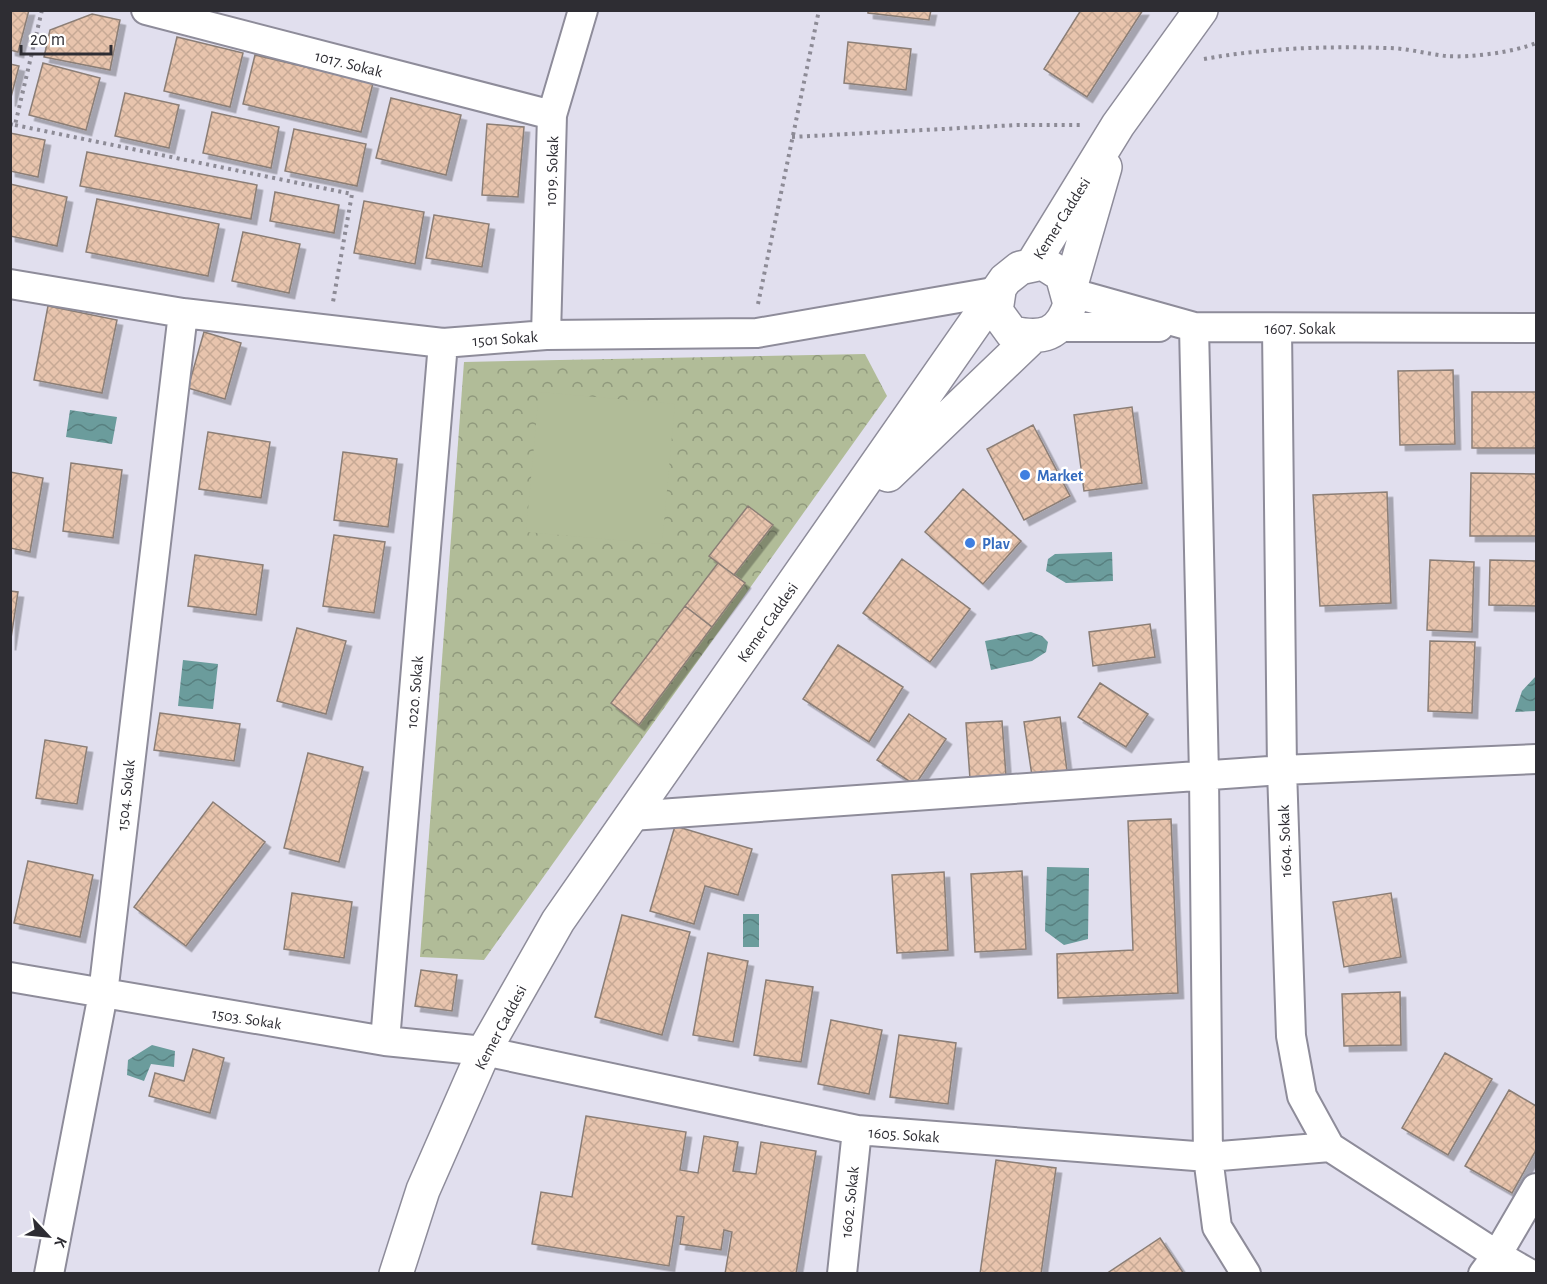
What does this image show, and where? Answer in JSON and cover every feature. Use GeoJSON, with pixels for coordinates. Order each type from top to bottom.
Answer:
{"type":"FeatureCollection","features":[{"type":"Feature","properties":{"kind":"street","name":"1017. Sokak"},"geometry":{"type":"LineString","coordinates":[[146,10],[552,115]]}},
{"type":"Feature","properties":{"kind":"street","name":"1019. Sokak"},"geometry":{"type":"LineString","coordinates":[[546,335],[552,115],[583,10]]}},
{"type":"Feature","properties":{"kind":"street","name":"Kemer Caddesi"},"geometry":{"type":"LineString","coordinates":[[396,1274],[423,1190],[484,1051],[558,921],[1010,274],[1032,265],[1118,125],[1201,10]]}},
{"type":"Feature","properties":{"kind":"street"},"geometry":{"type":"LineString","coordinates":[[1069,292],[1118,125]]}},
{"type":"Feature","properties":{"kind":"street"},"geometry":{"type":"LineString","coordinates":[[833,528],[1045,332],[1066,316],[1070,304],[1069,292],[1062,275],[1044,263],[1032,265]]}},
{"type":"Feature","properties":{"kind":"street","name":"1501 Sokak"},"geometry":{"type":"LineString","coordinates":[[10,284],[183,313],[443,343],[546,335],[757,333],[999,291]]}},
{"type":"Feature","properties":{"kind":"street"},"geometry":{"type":"LineString","coordinates":[[999,291],[996,311],[1001,321],[1012,333],[1194,327],[1204,775],[1208,1157],[1217,1227],[1246,1274]]}},
{"type":"Feature","properties":{"kind":"street","name":"1607. Sokak"},"geometry":{"type":"LineString","coordinates":[[1069,292],[1194,327],[1536,328]]}},
{"type":"Feature","properties":{"kind":"street","name":"1504. Sokak"},"geometry":{"type":"LineString","coordinates":[[49,1274],[103,994],[183,313]]}},
{"type":"Feature","properties":{"kind":"street","name":"1604. Sokak"},"geometry":{"type":"LineString","coordinates":[[1277,328],[1282,770],[1291,1036],[1302,1096],[1330,1147],[1490,1264],[1530,1274]]}},
{"type":"Feature","properties":{"kind":"street","name":"1020. Sokak"},"geometry":{"type":"LineString","coordinates":[[386,1041],[443,343]]}},
{"type":"Feature","properties":{"kind":"street"},"geometry":{"type":"LineString","coordinates":[[631,816],[1282,770],[1536,759]]}},
{"type":"Feature","properties":{"kind":"street","name":"1503. Sokak"},"geometry":{"type":"LineString","coordinates":[[10,977],[386,1041],[484,1051]]}},
{"type":"Feature","properties":{"kind":"street","name":"1605. Sokak"},"geometry":{"type":"LineString","coordinates":[[484,1051],[856,1130],[1208,1157],[1330,1147]]}},
{"type":"Feature","properties":{"kind":"street","name":"1602. Sokak"},"geometry":{"type":"LineString","coordinates":[[842,1274],[856,1130]]}},
{"type":"Feature","properties":{"kind":"street"},"geometry":{"type":"LineString","coordinates":[[1490,1264],[1536,1188]]}},
{"type":"Feature","properties":{"kind":"path"},"geometry":{"type":"LineString","coordinates":[[42,10],[13,124],[352,194],[328,330]]}},
{"type":"Feature","properties":{"kind":"path"},"geometry":{"type":"LineString","coordinates":[[757,333],[758,304],[819,10]]}},
{"type":"Feature","properties":{"kind":"path"},"geometry":{"type":"LineString","coordinates":[[1161,67],[1250,51],[1390,48],[1449,57],[1522,49],[1536,43]]}},
{"type":"Feature","properties":{"kind":"path"},"geometry":{"type":"LineString","coordinates":[[792,137],[1018,125],[1118,125]]}},
{"type":"Feature","properties":{"kind":"green space"},"geometry":{"type":"Polygon","coordinates":[[[865,354],[887,396],[484,960],[420,957],[464,362],[865,354]]]}},
{"type":"Feature","properties":{"kind":"green space"},"geometry":{"type":"Polygon","coordinates":[[[539,392],[675,404],[662,544],[526,532],[539,392]]]}},
{"type":"Feature","properties":{"kind":"water"},"geometry":{"type":"Polygon","coordinates":[[[70,410],[117,417],[112,444],[66,437],[70,410]]]}},
{"type":"Feature","properties":{"kind":"water"},"geometry":{"type":"Polygon","coordinates":[[[1112,552],[1113,581],[1066,583],[1046,571],[1048,559],[1055,554],[1112,552]]]}},
{"type":"Feature","properties":{"kind":"water"},"geometry":{"type":"Polygon","coordinates":[[[1031,632],[1042,636],[1048,642],[1046,652],[1032,661],[991,670],[985,641],[1031,632]]]}},
{"type":"Feature","properties":{"kind":"water"},"geometry":{"type":"Polygon","coordinates":[[[183,660],[218,664],[213,709],[178,706],[183,660]]]}},
{"type":"Feature","properties":{"kind":"water"},"geometry":{"type":"Polygon","coordinates":[[[1536,676],[1536,711],[1515,712],[1522,691],[1536,676]]]}},
{"type":"Feature","properties":{"kind":"water"},"geometry":{"type":"Polygon","coordinates":[[[1047,867],[1089,868],[1088,939],[1064,945],[1045,931],[1047,867]]]}},
{"type":"Feature","properties":{"kind":"water"},"geometry":{"type":"Polygon","coordinates":[[[743,914],[759,914],[759,947],[743,947],[743,914]]]}},
{"type":"Feature","properties":{"kind":"water"},"geometry":{"type":"Polygon","coordinates":[[[152,1045],[175,1051],[174,1067],[151,1064],[144,1081],[127,1075],[128,1060],[152,1045]]]}},
{"type":"Feature","properties":{"kind":"building"},"geometry":{"type":"Polygon","coordinates":[[[10,10],[29,10],[18,52],[10,50],[10,10]]]}},
{"type":"Feature","properties":{"kind":"building"},"geometry":{"type":"Polygon","coordinates":[[[868,10],[931,10],[929,20],[868,13],[868,10]]]}},
{"type":"Feature","properties":{"kind":"building"},"geometry":{"type":"Polygon","coordinates":[[[1081,10],[1143,10],[1087,97],[1044,69],[1081,10]]]}},
{"type":"Feature","properties":{"kind":"building"},"geometry":{"type":"Polygon","coordinates":[[[92,14],[120,20],[110,70],[44,57],[50,30],[92,14]]]}},
{"type":"Feature","properties":{"kind":"building"},"geometry":{"type":"Polygon","coordinates":[[[177,37],[243,53],[230,107],[164,91],[177,37]]]}},
{"type":"Feature","properties":{"kind":"building"},"geometry":{"type":"Polygon","coordinates":[[[848,42],[911,49],[906,90],[844,83],[848,42]]]}},
{"type":"Feature","properties":{"kind":"building"},"geometry":{"type":"Polygon","coordinates":[[[255,55],[373,83],[361,132],[243,104],[255,55]]]}},
{"type":"Feature","properties":{"kind":"building"},"geometry":{"type":"Polygon","coordinates":[[[43,63],[100,78],[86,130],[29,115],[43,63]]]}},
{"type":"Feature","properties":{"kind":"building"},"geometry":{"type":"Polygon","coordinates":[[[10,64],[19,66],[10,101],[10,64]]]}},
{"type":"Feature","properties":{"kind":"building"},"geometry":{"type":"Polygon","coordinates":[[[125,93],[179,105],[169,148],[115,136],[125,93]]]}},
{"type":"Feature","properties":{"kind":"building"},"geometry":{"type":"Polygon","coordinates":[[[391,98],[461,115],[446,175],[376,158],[391,98]]]}},
{"type":"Feature","properties":{"kind":"building"},"geometry":{"type":"Polygon","coordinates":[[[212,112],[279,127],[271,168],[203,153],[212,112]]]}},
{"type":"Feature","properties":{"kind":"building"},"geometry":{"type":"Polygon","coordinates":[[[487,124],[524,127],[518,197],[482,195],[487,124]]]}},
{"type":"Feature","properties":{"kind":"building"},"geometry":{"type":"Polygon","coordinates":[[[294,129],[366,144],[357,186],[285,171],[294,129]]]}},
{"type":"Feature","properties":{"kind":"building"},"geometry":{"type":"Polygon","coordinates":[[[10,133],[45,140],[38,177],[10,171],[10,133]]]}},
{"type":"Feature","properties":{"kind":"building"},"geometry":{"type":"Polygon","coordinates":[[[87,152],[257,185],[251,219],[80,186],[87,152]]]}},
{"type":"Feature","properties":{"kind":"building"},"geometry":{"type":"Polygon","coordinates":[[[10,184],[67,197],[57,246],[10,236],[10,184]]]}},
{"type":"Feature","properties":{"kind":"building"},"geometry":{"type":"Polygon","coordinates":[[[275,192],[339,205],[334,233],[270,221],[275,192]]]}},
{"type":"Feature","properties":{"kind":"building"},"geometry":{"type":"Polygon","coordinates":[[[97,199],[219,224],[208,276],[86,252],[97,199]]]}},
{"type":"Feature","properties":{"kind":"building"},"geometry":{"type":"Polygon","coordinates":[[[364,201],[424,212],[415,264],[354,253],[364,201]]]}},
{"type":"Feature","properties":{"kind":"building"},"geometry":{"type":"Polygon","coordinates":[[[434,215],[489,224],[482,267],[426,258],[434,215]]]}},
{"type":"Feature","properties":{"kind":"building"},"geometry":{"type":"Polygon","coordinates":[[[243,232],[300,244],[289,293],[232,281],[243,232]]]}},
{"type":"Feature","properties":{"kind":"building"},"geometry":{"type":"Polygon","coordinates":[[[48,306],[117,320],[102,393],[34,380],[48,306]]]}},
{"type":"Feature","properties":{"kind":"building"},"geometry":{"type":"Polygon","coordinates":[[[204,332],[241,343],[225,399],[188,388],[204,332]]]}},
{"type":"Feature","properties":{"kind":"building"},"geometry":{"type":"Polygon","coordinates":[[[1453,370],[1455,444],[1400,445],[1398,371],[1453,370]]]}},
{"type":"Feature","properties":{"kind":"building"},"geometry":{"type":"Polygon","coordinates":[[[1472,392],[1536,392],[1536,448],[1472,448],[1472,392]]]}},
{"type":"Feature","properties":{"kind":"building"},"geometry":{"type":"Polygon","coordinates":[[[1132,407],[1142,483],[1084,491],[1074,415],[1132,407]]]}},
{"type":"Feature","properties":{"kind":"building"},"geometry":{"type":"Polygon","coordinates":[[[1033,425],[1070,496],[1024,520],[987,449],[1033,425]]]}},
{"type":"Feature","properties":{"kind":"building"},"geometry":{"type":"Polygon","coordinates":[[[208,432],[270,442],[261,498],[199,489],[208,432]]]}},
{"type":"Feature","properties":{"kind":"building"},"geometry":{"type":"Polygon","coordinates":[[[343,452],[397,459],[388,527],[334,520],[343,452]]]}},
{"type":"Feature","properties":{"kind":"building"},"geometry":{"type":"Polygon","coordinates":[[[71,463],[122,470],[113,538],[63,531],[71,463]]]}},
{"type":"Feature","properties":{"kind":"building"},"geometry":{"type":"Polygon","coordinates":[[[10,472],[43,478],[30,552],[10,548],[10,472]]]}},
{"type":"Feature","properties":{"kind":"building"},"geometry":{"type":"Polygon","coordinates":[[[1471,473],[1536,474],[1536,536],[1470,536],[1471,473]]]}},
{"type":"Feature","properties":{"kind":"building"},"geometry":{"type":"Polygon","coordinates":[[[963,489],[1021,541],[983,584],[925,532],[963,489]]]}},
{"type":"Feature","properties":{"kind":"building"},"geometry":{"type":"Polygon","coordinates":[[[1387,492],[1391,603],[1320,606],[1313,495],[1387,492]]]}},
{"type":"Feature","properties":{"kind":"building"},"geometry":{"type":"Polygon","coordinates":[[[748,506],[773,525],[734,575],[709,556],[748,506]]]}},
{"type":"Feature","properties":{"kind":"building"},"geometry":{"type":"Polygon","coordinates":[[[334,535],[385,542],[374,613],[323,606],[334,535]]]}},
{"type":"Feature","properties":{"kind":"building"},"geometry":{"type":"Polygon","coordinates":[[[195,555],[263,565],[256,615],[188,606],[195,555]]]}},
{"type":"Feature","properties":{"kind":"building"},"geometry":{"type":"Polygon","coordinates":[[[902,559],[970,609],[930,662],[863,613],[902,559]]]}},
{"type":"Feature","properties":{"kind":"building"},"geometry":{"type":"Polygon","coordinates":[[[1430,560],[1474,562],[1472,632],[1427,630],[1430,560]]]}},
{"type":"Feature","properties":{"kind":"building"},"geometry":{"type":"Polygon","coordinates":[[[1490,560],[1536,561],[1536,606],[1489,605],[1490,560]]]}},
{"type":"Feature","properties":{"kind":"building"},"geometry":{"type":"Polygon","coordinates":[[[718,563],[745,583],[712,627],[685,606],[718,563]]]}},
{"type":"Feature","properties":{"kind":"building"},"geometry":{"type":"Polygon","coordinates":[[[10,591],[18,592],[10,645],[10,591]]]}},
{"type":"Feature","properties":{"kind":"building"},"geometry":{"type":"Polygon","coordinates":[[[685,606],[712,627],[639,725],[611,703],[685,606]]]}},
{"type":"Feature","properties":{"kind":"building"},"geometry":{"type":"Polygon","coordinates":[[[1150,624],[1155,657],[1093,666],[1089,632],[1150,624]]]}},
{"type":"Feature","properties":{"kind":"building"},"geometry":{"type":"Polygon","coordinates":[[[297,628],[346,641],[326,714],[277,701],[297,628]]]}},
{"type":"Feature","properties":{"kind":"building"},"geometry":{"type":"Polygon","coordinates":[[[1430,641],[1475,642],[1472,713],[1428,711],[1430,641]]]}},
{"type":"Feature","properties":{"kind":"building"},"geometry":{"type":"Polygon","coordinates":[[[838,645],[903,687],[869,742],[803,699],[838,645]]]}},
{"type":"Feature","properties":{"kind":"building"},"geometry":{"type":"Polygon","coordinates":[[[1100,683],[1148,714],[1126,747],[1078,717],[1100,683]]]}},
{"type":"Feature","properties":{"kind":"building"},"geometry":{"type":"Polygon","coordinates":[[[160,713],[240,724],[234,761],[154,750],[160,713]]]}},
{"type":"Feature","properties":{"kind":"building"},"geometry":{"type":"Polygon","coordinates":[[[909,714],[946,739],[915,785],[877,760],[909,714]]]}},
{"type":"Feature","properties":{"kind":"building"},"geometry":{"type":"Polygon","coordinates":[[[1060,717],[1067,771],[1032,776],[1024,722],[1060,717]]]}},
{"type":"Feature","properties":{"kind":"building"},"geometry":{"type":"Polygon","coordinates":[[[1002,721],[1006,776],[970,779],[966,723],[1002,721]]]}},
{"type":"Feature","properties":{"kind":"building"},"geometry":{"type":"Polygon","coordinates":[[[45,740],[87,747],[77,804],[36,798],[45,740]]]}},
{"type":"Feature","properties":{"kind":"building"},"geometry":{"type":"Polygon","coordinates":[[[308,753],[363,767],[339,862],[284,848],[308,753]]]}},
{"type":"Feature","properties":{"kind":"building"},"geometry":{"type":"Polygon","coordinates":[[[213,802],[265,842],[186,946],[134,907],[213,802]]]}},
{"type":"Feature","properties":{"kind":"building"},"geometry":{"type":"Polygon","coordinates":[[[1171,819],[1178,993],[1058,998],[1057,954],[1133,950],[1128,821],[1171,819]]]}},
{"type":"Feature","properties":{"kind":"building"},"geometry":{"type":"Polygon","coordinates":[[[675,826],[752,849],[738,895],[705,886],[694,924],[650,911],[675,826]]]}},
{"type":"Feature","properties":{"kind":"building"},"geometry":{"type":"Polygon","coordinates":[[[28,861],[93,875],[80,937],[14,923],[28,861]]]}},
{"type":"Feature","properties":{"kind":"building"},"geometry":{"type":"Polygon","coordinates":[[[1022,871],[1026,949],[975,952],[971,874],[1022,871]]]}},
{"type":"Feature","properties":{"kind":"building"},"geometry":{"type":"Polygon","coordinates":[[[944,872],[948,950],[897,953],[892,875],[944,872]]]}},
{"type":"Feature","properties":{"kind":"building"},"geometry":{"type":"Polygon","coordinates":[[[292,893],[352,902],[344,958],[284,949],[292,893]]]}},
{"type":"Feature","properties":{"kind":"building"},"geometry":{"type":"Polygon","coordinates":[[[1391,893],[1401,957],[1344,967],[1333,902],[1391,893]]]}},
{"type":"Feature","properties":{"kind":"building"},"geometry":{"type":"Polygon","coordinates":[[[622,915],[690,932],[662,1035],[595,1017],[622,915]]]}},
{"type":"Feature","properties":{"kind":"building"},"geometry":{"type":"Polygon","coordinates":[[[708,953],[748,961],[733,1042],[693,1035],[708,953]]]}},
{"type":"Feature","properties":{"kind":"building"},"geometry":{"type":"Polygon","coordinates":[[[421,970],[457,975],[452,1011],[415,1006],[421,970]]]}},
{"type":"Feature","properties":{"kind":"building"},"geometry":{"type":"Polygon","coordinates":[[[766,980],[813,987],[801,1062],[754,1055],[766,980]]]}},
{"type":"Feature","properties":{"kind":"building"},"geometry":{"type":"Polygon","coordinates":[[[1400,992],[1401,1045],[1344,1046],[1342,994],[1400,992]]]}},
{"type":"Feature","properties":{"kind":"building"},"geometry":{"type":"Polygon","coordinates":[[[831,1020],[882,1030],[869,1094],[818,1084],[831,1020]]]}},
{"type":"Feature","properties":{"kind":"building"},"geometry":{"type":"Polygon","coordinates":[[[899,1035],[956,1043],[948,1104],[890,1097],[899,1035]]]}},
{"type":"Feature","properties":{"kind":"building"},"geometry":{"type":"Polygon","coordinates":[[[193,1049],[224,1058],[210,1113],[149,1096],[155,1073],[184,1081],[193,1049]]]}},
{"type":"Feature","properties":{"kind":"building"},"geometry":{"type":"Polygon","coordinates":[[[1445,1053],[1492,1079],[1448,1155],[1402,1128],[1445,1053]]]}},
{"type":"Feature","properties":{"kind":"building"},"geometry":{"type":"Polygon","coordinates":[[[1509,1090],[1536,1106],[1536,1150],[1512,1193],[1465,1166],[1509,1090]]]}},
{"type":"Feature","properties":{"kind":"building"},"geometry":{"type":"Polygon","coordinates":[[[586,1116],[686,1132],[680,1170],[698,1173],[704,1136],[738,1142],[733,1171],[756,1174],[761,1142],[816,1151],[796,1274],[725,1274],[732,1232],[724,1230],[721,1250],[680,1244],[684,1217],[677,1216],[669,1266],[532,1244],[541,1192],[572,1197],[586,1116]]]}},
{"type":"Feature","properties":{"kind":"building"},"geometry":{"type":"Polygon","coordinates":[[[996,1160],[1056,1168],[1041,1274],[980,1274],[996,1160]]]}},
{"type":"Feature","properties":{"kind":"building"},"geometry":{"type":"Polygon","coordinates":[[[1160,1238],[1184,1274],[1106,1274],[1160,1238]]]}},
{"type":"Feature","properties":{"kind":"place","name":"Market"},"geometry":{"type":"Point","coordinates":[1025,475]}},
{"type":"Feature","properties":{"kind":"place","name":"Plav"},"geometry":{"type":"Point","coordinates":[970,543]}}]}
